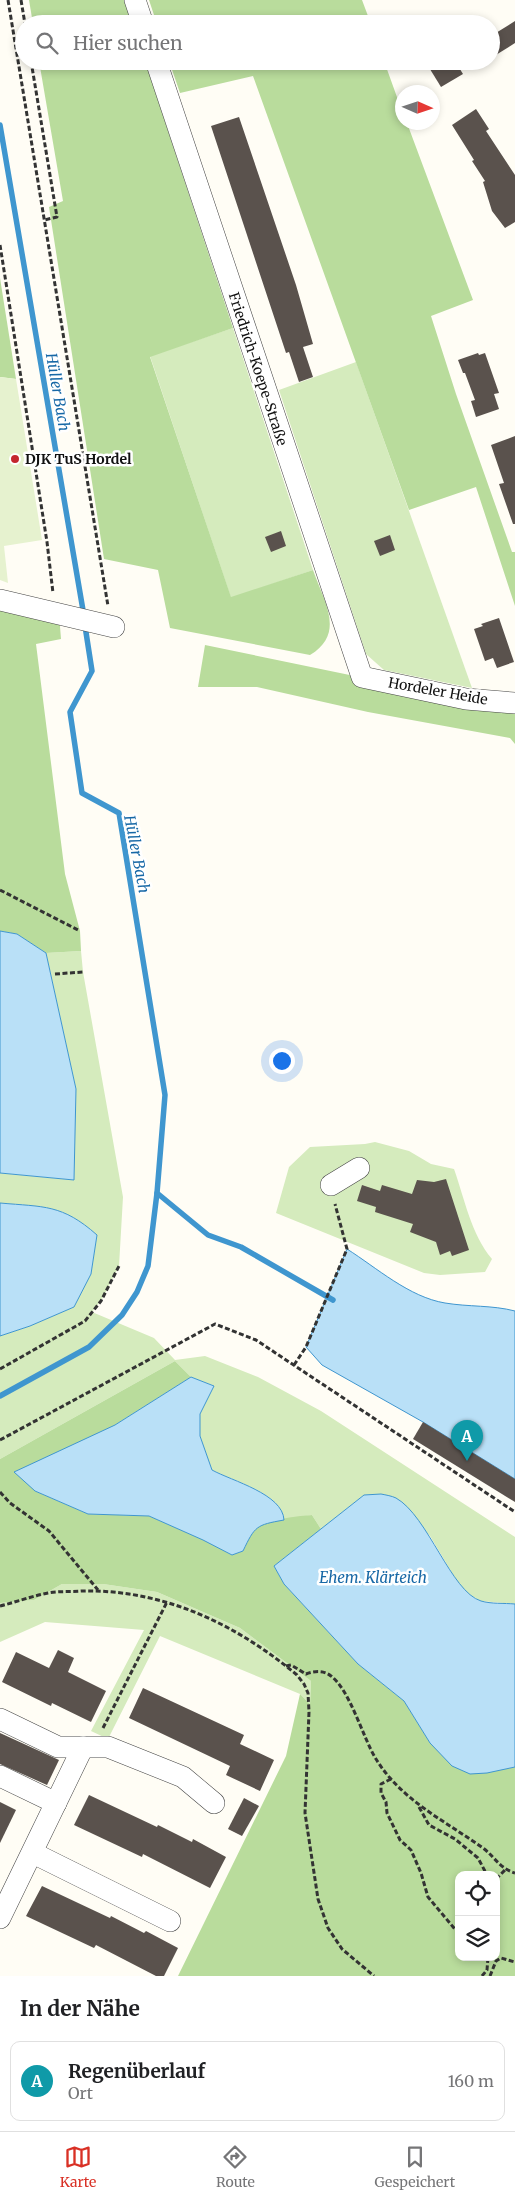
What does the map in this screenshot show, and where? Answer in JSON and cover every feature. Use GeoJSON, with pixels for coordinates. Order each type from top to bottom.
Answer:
{"type":"FeatureCollection","features":[{"type":"Feature","properties":{"kind":"street"},"geometry":{"type":"LineString","coordinates":[[135,0],[140,15]]}},
{"type":"Feature","properties":{"kind":"street","name":"Friedrich-Koepe-Straße"},"geometry":{"type":"LineString","coordinates":[[159,70],[362,677]]}},
{"type":"Feature","properties":{"kind":"street"},"geometry":{"type":"LineString","coordinates":[[0,600],[56,605],[113,627]]}},
{"type":"Feature","properties":{"kind":"street","name":"Hordeler Heide"},"geometry":{"type":"LineString","coordinates":[[362,677],[466,698],[515,703]]}},
{"type":"Feature","properties":{"kind":"street"},"geometry":{"type":"LineString","coordinates":[[331,1185],[358,1168]]}},
{"type":"Feature","properties":{"kind":"street"},"geometry":{"type":"LineString","coordinates":[[0,1719],[58,1747],[108,1747],[183,1777],[214,1803]]}},
{"type":"Feature","properties":{"kind":"street"},"geometry":{"type":"LineString","coordinates":[[0,1918],[83,1747]]}},
{"type":"Feature","properties":{"kind":"street"},"geometry":{"type":"LineString","coordinates":[[0,1776],[56,1803]]}},
{"type":"Feature","properties":{"kind":"street"},"geometry":{"type":"LineString","coordinates":[[32,1852],[170,1922]]}},
{"type":"Feature","properties":{"kind":"path"},"geometry":{"type":"LineString","coordinates":[[8,0],[15,43]]}},
{"type":"Feature","properties":{"kind":"path"},"geometry":{"type":"LineString","coordinates":[[21,0],[24,15]]}},
{"type":"Feature","properties":{"kind":"path"},"geometry":{"type":"LineString","coordinates":[[19,70],[113,627]]}},
{"type":"Feature","properties":{"kind":"path"},"geometry":{"type":"LineString","coordinates":[[32,70],[57,217],[44,220]]}},
{"type":"Feature","properties":{"kind":"path"},"geometry":{"type":"LineString","coordinates":[[0,245],[48,542],[56,605]]}},
{"type":"Feature","properties":{"kind":"path"},"geometry":{"type":"LineString","coordinates":[[0,890],[80,932]]}},
{"type":"Feature","properties":{"kind":"path"},"geometry":{"type":"LineString","coordinates":[[55,974],[83,972]]}},
{"type":"Feature","properties":{"kind":"path"},"geometry":{"type":"LineString","coordinates":[[294,1365],[306,1346],[347,1249],[331,1185]]}},
{"type":"Feature","properties":{"kind":"path"},"geometry":{"type":"LineString","coordinates":[[0,1369],[85,1320],[101,1301],[119,1266]]}},
{"type":"Feature","properties":{"kind":"path"},"geometry":{"type":"LineString","coordinates":[[0,1440],[215,1324],[256,1340],[515,1512]]}},
{"type":"Feature","properties":{"kind":"path"},"geometry":{"type":"LineString","coordinates":[[0,1492],[10,1503],[49,1531],[99,1591]]}},
{"type":"Feature","properties":{"kind":"path"},"geometry":{"type":"LineString","coordinates":[[0,1606],[49,1592],[99,1591],[167,1602],[201,1614],[234,1630],[297,1675],[308,1693],[305,1814],[318,1899],[328,1928],[342,1949],[374,1976]]}},
{"type":"Feature","properties":{"kind":"path"},"geometry":{"type":"LineString","coordinates":[[83,1747],[104,1727],[167,1602]]}},
{"type":"Feature","properties":{"kind":"path"},"geometry":{"type":"LineString","coordinates":[[285,1666],[291,1666],[306,1674],[313,1671],[331,1675],[342,1689],[375,1758],[391,1780],[419,1806],[488,1852],[505,1870],[515,1873]]}},
{"type":"Feature","properties":{"kind":"path"},"geometry":{"type":"LineString","coordinates":[[391,1780],[381,1784],[381,1793],[386,1802],[387,1813],[400,1840],[411,1850],[422,1873],[428,1897],[455,1929]]}},
{"type":"Feature","properties":{"kind":"path"},"geometry":{"type":"LineString","coordinates":[[419,1806],[430,1825],[455,1839],[478,1858],[485,1871]]}},
{"type":"Feature","properties":{"kind":"path"},"geometry":{"type":"LineString","coordinates":[[500,1875],[505,1870]]}},
{"type":"Feature","properties":{"kind":"path"},"geometry":{"type":"LineString","coordinates":[[490,1976],[496,1961],[501,1958],[515,1962]]}},
{"type":"Feature","properties":{"kind":"path"},"geometry":{"type":"LineString","coordinates":[[482,1976],[487,1970],[488,1961]]}},
{"type":"Feature","properties":{"kind":"green space"},"geometry":{"type":"Polygon","coordinates":[[[29,0],[125,0],[129,15],[32,15],[29,0]]]}},
{"type":"Feature","properties":{"kind":"green space"},"geometry":{"type":"Polygon","coordinates":[[[149,0],[362,0],[368,15],[154,15],[149,0]]]}},
{"type":"Feature","properties":{"kind":"green space"},"geometry":{"type":"Polygon","coordinates":[[[41,70],[148,70],[233,328],[150,357],[231,597],[313,570],[326,605],[330,627],[327,637],[321,646],[310,655],[170,628],[158,570],[104,559],[49,207],[63,201],[41,70]]]}},
{"type":"Feature","properties":{"kind":"green space"},"geometry":{"type":"Polygon","coordinates":[[[172,70],[387,70],[395,92],[395,130],[410,130],[473,300],[431,316],[456,394],[512,552],[515,552],[515,606],[476,487],[409,510],[253,76],[180,93],[172,70]]]}},
{"type":"Feature","properties":{"kind":"green space"},"geometry":{"type":"Polygon","coordinates":[[[0,278],[16,379],[0,377],[0,278]]]}},
{"type":"Feature","properties":{"kind":"green space"},"geometry":{"type":"Polygon","coordinates":[[[233,328],[313,570],[231,598],[150,356],[233,328]]]}},
{"type":"Feature","properties":{"kind":"green space"},"geometry":{"type":"Polygon","coordinates":[[[356,362],[472,688],[384,670],[366,654],[279,390],[356,362]]]}},
{"type":"Feature","properties":{"kind":"green space","name":"DJK TuS Hordel"},"geometry":{"type":"Polygon","coordinates":[[[0,377],[16,379],[42,540],[4,546],[8,583],[0,580],[0,377]]]}},
{"type":"Feature","properties":{"kind":"green space"},"geometry":{"type":"Polygon","coordinates":[[[0,601],[59,614],[61,639],[36,644],[65,874],[80,931],[81,951],[46,953],[17,934],[0,931],[0,601]]]}},
{"type":"Feature","properties":{"kind":"green space"},"geometry":{"type":"Polygon","coordinates":[[[205,645],[466,699],[515,704],[515,744],[510,738],[368,712],[257,687],[198,687],[205,645]]]}},
{"type":"Feature","properties":{"kind":"green space"},"geometry":{"type":"Polygon","coordinates":[[[81,951],[83,972],[123,1197],[119,1266],[102,1299],[92,1312],[154,1338],[175,1360],[205,1356],[258,1377],[321,1411],[515,1537],[515,1604],[480,1601],[467,1593],[458,1583],[430,1536],[396,1498],[364,1495],[321,1529],[312,1515],[284,1520],[281,1511],[275,1503],[256,1489],[212,1470],[200,1436],[200,1414],[214,1386],[191,1377],[175,1361],[0,1459],[0,1336],[30,1326],[74,1307],[91,1274],[97,1235],[85,1225],[63,1212],[52,1209],[0,1203],[0,1173],[74,1180],[76,1089],[46,953],[81,951]]]}},
{"type":"Feature","properties":{"kind":"green space"},"geometry":{"type":"Polygon","coordinates":[[[375,1142],[409,1151],[431,1164],[454,1169],[474,1228],[492,1259],[485,1272],[440,1275],[424,1273],[276,1213],[289,1167],[310,1147],[375,1142]]]}},
{"type":"Feature","properties":{"kind":"green space"},"geometry":{"type":"Polygon","coordinates":[[[175,1361],[191,1377],[115,1425],[35,1491],[88,1514],[149,1516],[204,1540],[232,1555],[243,1551],[254,1529],[265,1523],[312,1515],[321,1529],[274,1566],[284,1584],[358,1664],[404,1701],[430,1743],[505,1769],[515,1767],[515,1976],[178,1976],[286,1756],[300,1694],[310,1704],[311,1681],[240,1628],[157,1592],[103,1584],[62,1584],[34,1600],[0,1603],[0,1459],[175,1361]]]}},
{"type":"Feature","properties":{"kind":"green space"},"geometry":{"type":"Polygon","coordinates":[[[62,1584],[103,1584],[157,1592],[240,1628],[311,1681],[310,1704],[300,1694],[160,1636],[108,1739],[91,1731],[144,1630],[45,1622],[0,1642],[0,1603],[34,1600],[62,1584]]]}},
{"type":"Feature","properties":{"kind":"water"},"geometry":{"type":"Polygon","coordinates":[[[0,931],[17,934],[46,953],[76,1089],[74,1180],[0,1173],[0,931]]]}},
{"type":"Feature","properties":{"kind":"water"},"geometry":{"type":"Polygon","coordinates":[[[0,1203],[41,1207],[63,1212],[85,1225],[97,1235],[91,1274],[74,1307],[30,1326],[0,1336],[0,1203]]]}},
{"type":"Feature","properties":{"kind":"water"},"geometry":{"type":"Polygon","coordinates":[[[347,1249],[394,1281],[432,1300],[515,1311],[515,1479],[423,1422],[322,1365],[306,1347],[347,1249]]]}},
{"type":"Feature","properties":{"kind":"water"},"geometry":{"type":"Polygon","coordinates":[[[191,1377],[214,1386],[200,1414],[200,1436],[212,1470],[255,1489],[266,1496],[281,1511],[284,1520],[267,1523],[258,1528],[243,1551],[232,1555],[149,1516],[88,1514],[35,1491],[14,1472],[115,1425],[191,1377]]]}},
{"type":"Feature","properties":{"kind":"water","name":"Ehem. Klärteich"},"geometry":{"type":"Polygon","coordinates":[[[381,1494],[396,1498],[408,1507],[419,1520],[449,1569],[470,1595],[485,1602],[515,1604],[515,1767],[487,1773],[470,1774],[452,1766],[430,1743],[404,1701],[358,1664],[284,1584],[274,1566],[364,1495],[381,1494]]]}},
{"type":"Feature","properties":{"kind":"building"},"geometry":{"type":"Polygon","coordinates":[[[515,21],[515,43],[500,52],[500,30],[515,21]]]}},
{"type":"Feature","properties":{"kind":"building"},"geometry":{"type":"Polygon","coordinates":[[[431,70],[461,70],[463,74],[441,87],[431,70]]]}},
{"type":"Feature","properties":{"kind":"building"},"geometry":{"type":"Polygon","coordinates":[[[476,109],[489,129],[486,131],[515,175],[515,222],[505,228],[492,211],[483,182],[485,181],[452,125],[476,109]]]}},
{"type":"Feature","properties":{"kind":"building"},"geometry":{"type":"Polygon","coordinates":[[[239,117],[296,285],[313,344],[303,347],[313,377],[299,382],[289,352],[286,353],[211,126],[239,117]]]}},
{"type":"Feature","properties":{"kind":"building"},"geometry":{"type":"Polygon","coordinates":[[[478,353],[479,355],[485,353],[499,393],[494,394],[499,409],[476,417],[471,401],[475,400],[458,360],[478,353]]]}},
{"type":"Feature","properties":{"kind":"building"},"geometry":{"type":"Polygon","coordinates":[[[515,436],[515,524],[513,524],[499,484],[504,483],[491,445],[515,436]]]}},
{"type":"Feature","properties":{"kind":"building"},"geometry":{"type":"Polygon","coordinates":[[[281,531],[286,546],[271,552],[265,537],[281,531]]]}},
{"type":"Feature","properties":{"kind":"building"},"geometry":{"type":"Polygon","coordinates":[[[390,535],[395,550],[380,556],[374,541],[390,535]]]}},
{"type":"Feature","properties":{"kind":"building"},"geometry":{"type":"Polygon","coordinates":[[[499,618],[514,662],[497,668],[493,658],[485,661],[474,629],[483,626],[481,624],[499,618]]]}},
{"type":"Feature","properties":{"kind":"building"},"geometry":{"type":"Polygon","coordinates":[[[446,1179],[469,1250],[452,1256],[450,1251],[440,1255],[436,1242],[410,1232],[413,1224],[375,1212],[376,1207],[357,1201],[362,1185],[380,1191],[382,1185],[412,1194],[417,1180],[434,1182],[446,1179]]]}},
{"type":"Feature","properties":{"kind":"building"},"geometry":{"type":"Polygon","coordinates":[[[423,1422],[515,1479],[515,1502],[413,1439],[423,1422]]]}},
{"type":"Feature","properties":{"kind":"building"},"geometry":{"type":"Polygon","coordinates":[[[58,1650],[74,1658],[68,1672],[106,1691],[91,1722],[52,1703],[51,1706],[2,1682],[16,1652],[49,1668],[58,1650]]]}},
{"type":"Feature","properties":{"kind":"building"},"geometry":{"type":"Polygon","coordinates":[[[143,1688],[244,1735],[240,1744],[274,1760],[260,1791],[226,1775],[230,1766],[129,1718],[143,1688]]]}},
{"type":"Feature","properties":{"kind":"building"},"geometry":{"type":"Polygon","coordinates":[[[0,1733],[59,1760],[47,1785],[0,1764],[0,1733]]]}},
{"type":"Feature","properties":{"kind":"building"},"geometry":{"type":"Polygon","coordinates":[[[89,1795],[192,1842],[193,1839],[226,1857],[210,1888],[143,1854],[142,1857],[74,1825],[89,1795]]]}},
{"type":"Feature","properties":{"kind":"building"},"geometry":{"type":"Polygon","coordinates":[[[244,1798],[259,1806],[242,1836],[228,1829],[244,1798]]]}},
{"type":"Feature","properties":{"kind":"building"},"geometry":{"type":"Polygon","coordinates":[[[0,1802],[16,1810],[0,1843],[0,1802]]]}},
{"type":"Feature","properties":{"kind":"building"},"geometry":{"type":"Polygon","coordinates":[[[42,1886],[110,1918],[111,1916],[144,1933],[146,1931],[178,1948],[164,1976],[156,1976],[96,1945],[94,1948],[26,1916],[42,1886]]]}},
{"type":"Feature","properties":{"kind":"waterway","name":"Hüller Bach"},"geometry":{"type":"LineString","coordinates":[[0,125],[84,616]]}},
{"type":"Feature","properties":{"kind":"waterway","name":"Hüller Bach"},"geometry":{"type":"LineString","coordinates":[[0,1396],[89,1347],[122,1315],[137,1292],[148,1266],[157,1193],[165,1095],[119,813],[82,793],[70,712],[92,671],[85,626]]}},
{"type":"Feature","properties":{"kind":"waterway"},"geometry":{"type":"LineString","coordinates":[[157,1193],[208,1235],[241,1247],[333,1300]]}},
{"type":"Feature","properties":{"kind":"place","name":"DJK TuS Hordel"},"geometry":{"type":"Point","coordinates":[15,459]}},
{"type":"Feature","properties":{"kind":"place","name":"Regenüberlauf"},"geometry":{"type":"Point","coordinates":[467,1461]}}]}
